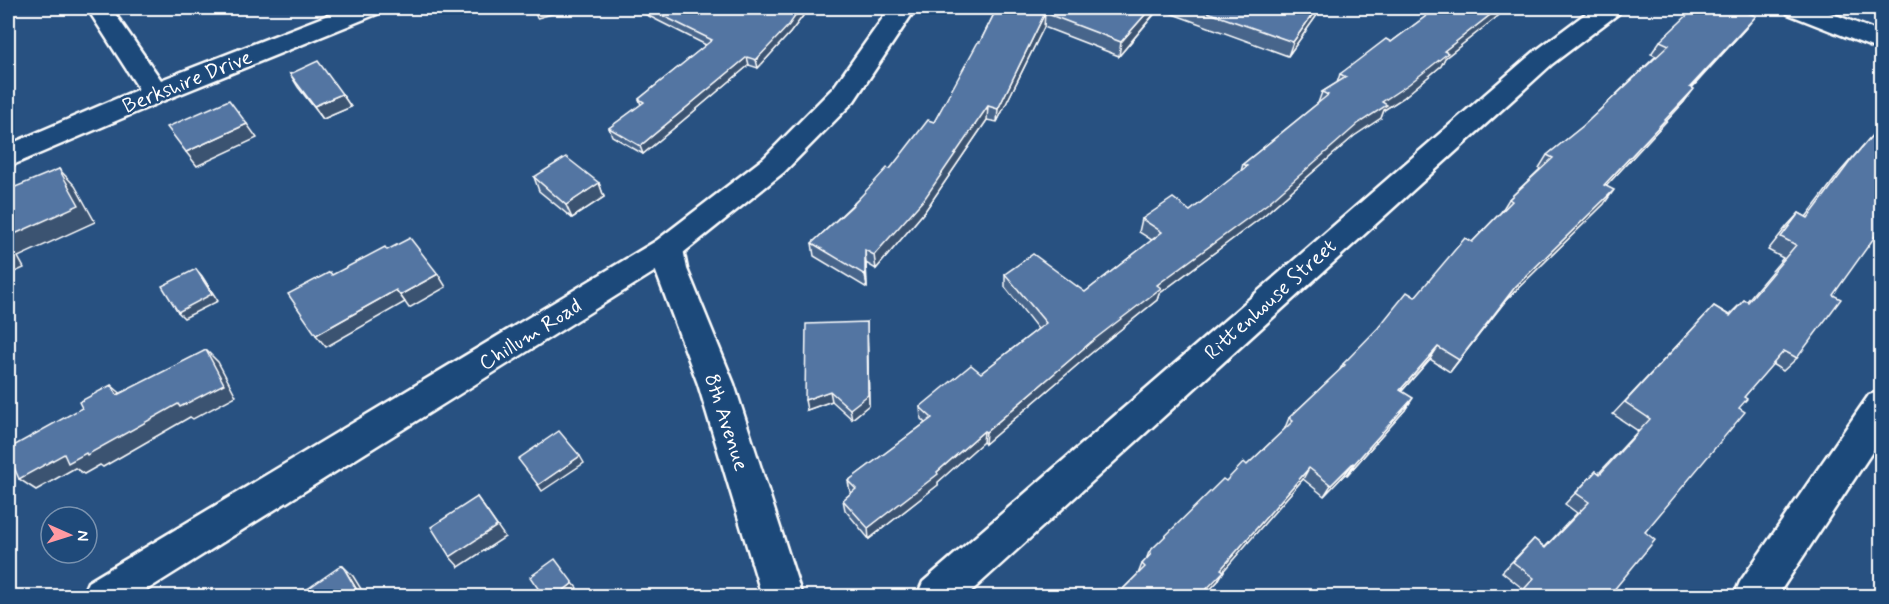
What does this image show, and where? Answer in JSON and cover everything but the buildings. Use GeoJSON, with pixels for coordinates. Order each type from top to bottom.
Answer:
{"type":"FeatureCollection","features":[{"type":"Feature","properties":{"kind":"street"},"geometry":{"type":"LineString","coordinates":[[99,8],[155,93]]}},
{"type":"Feature","properties":{"kind":"street","name":"Berkshire Drive"},"geometry":{"type":"LineString","coordinates":[[8,157],[155,93],[368,8]]}},
{"type":"Feature","properties":{"kind":"street","name":"Chillum Road"},"geometry":{"type":"LineString","coordinates":[[102,597],[667,249],[774,165],[844,94],[903,8]]}},
{"type":"Feature","properties":{"kind":"street","name":"Rittenhouse Street"},"geometry":{"type":"LineString","coordinates":[[937,597],[1543,58],[1609,8]]}},
{"type":"Feature","properties":{"kind":"street"},"geometry":{"type":"LineString","coordinates":[[1797,8],[1881,43]]}},
{"type":"Feature","properties":{"kind":"street","name":"8th Avenue"},"geometry":{"type":"LineString","coordinates":[[667,249],[671,269],[716,384],[782,597]]}},
{"type":"Feature","properties":{"kind":"street"},"geometry":{"type":"LineString","coordinates":[[1754,597],[1881,406]]}}]}
